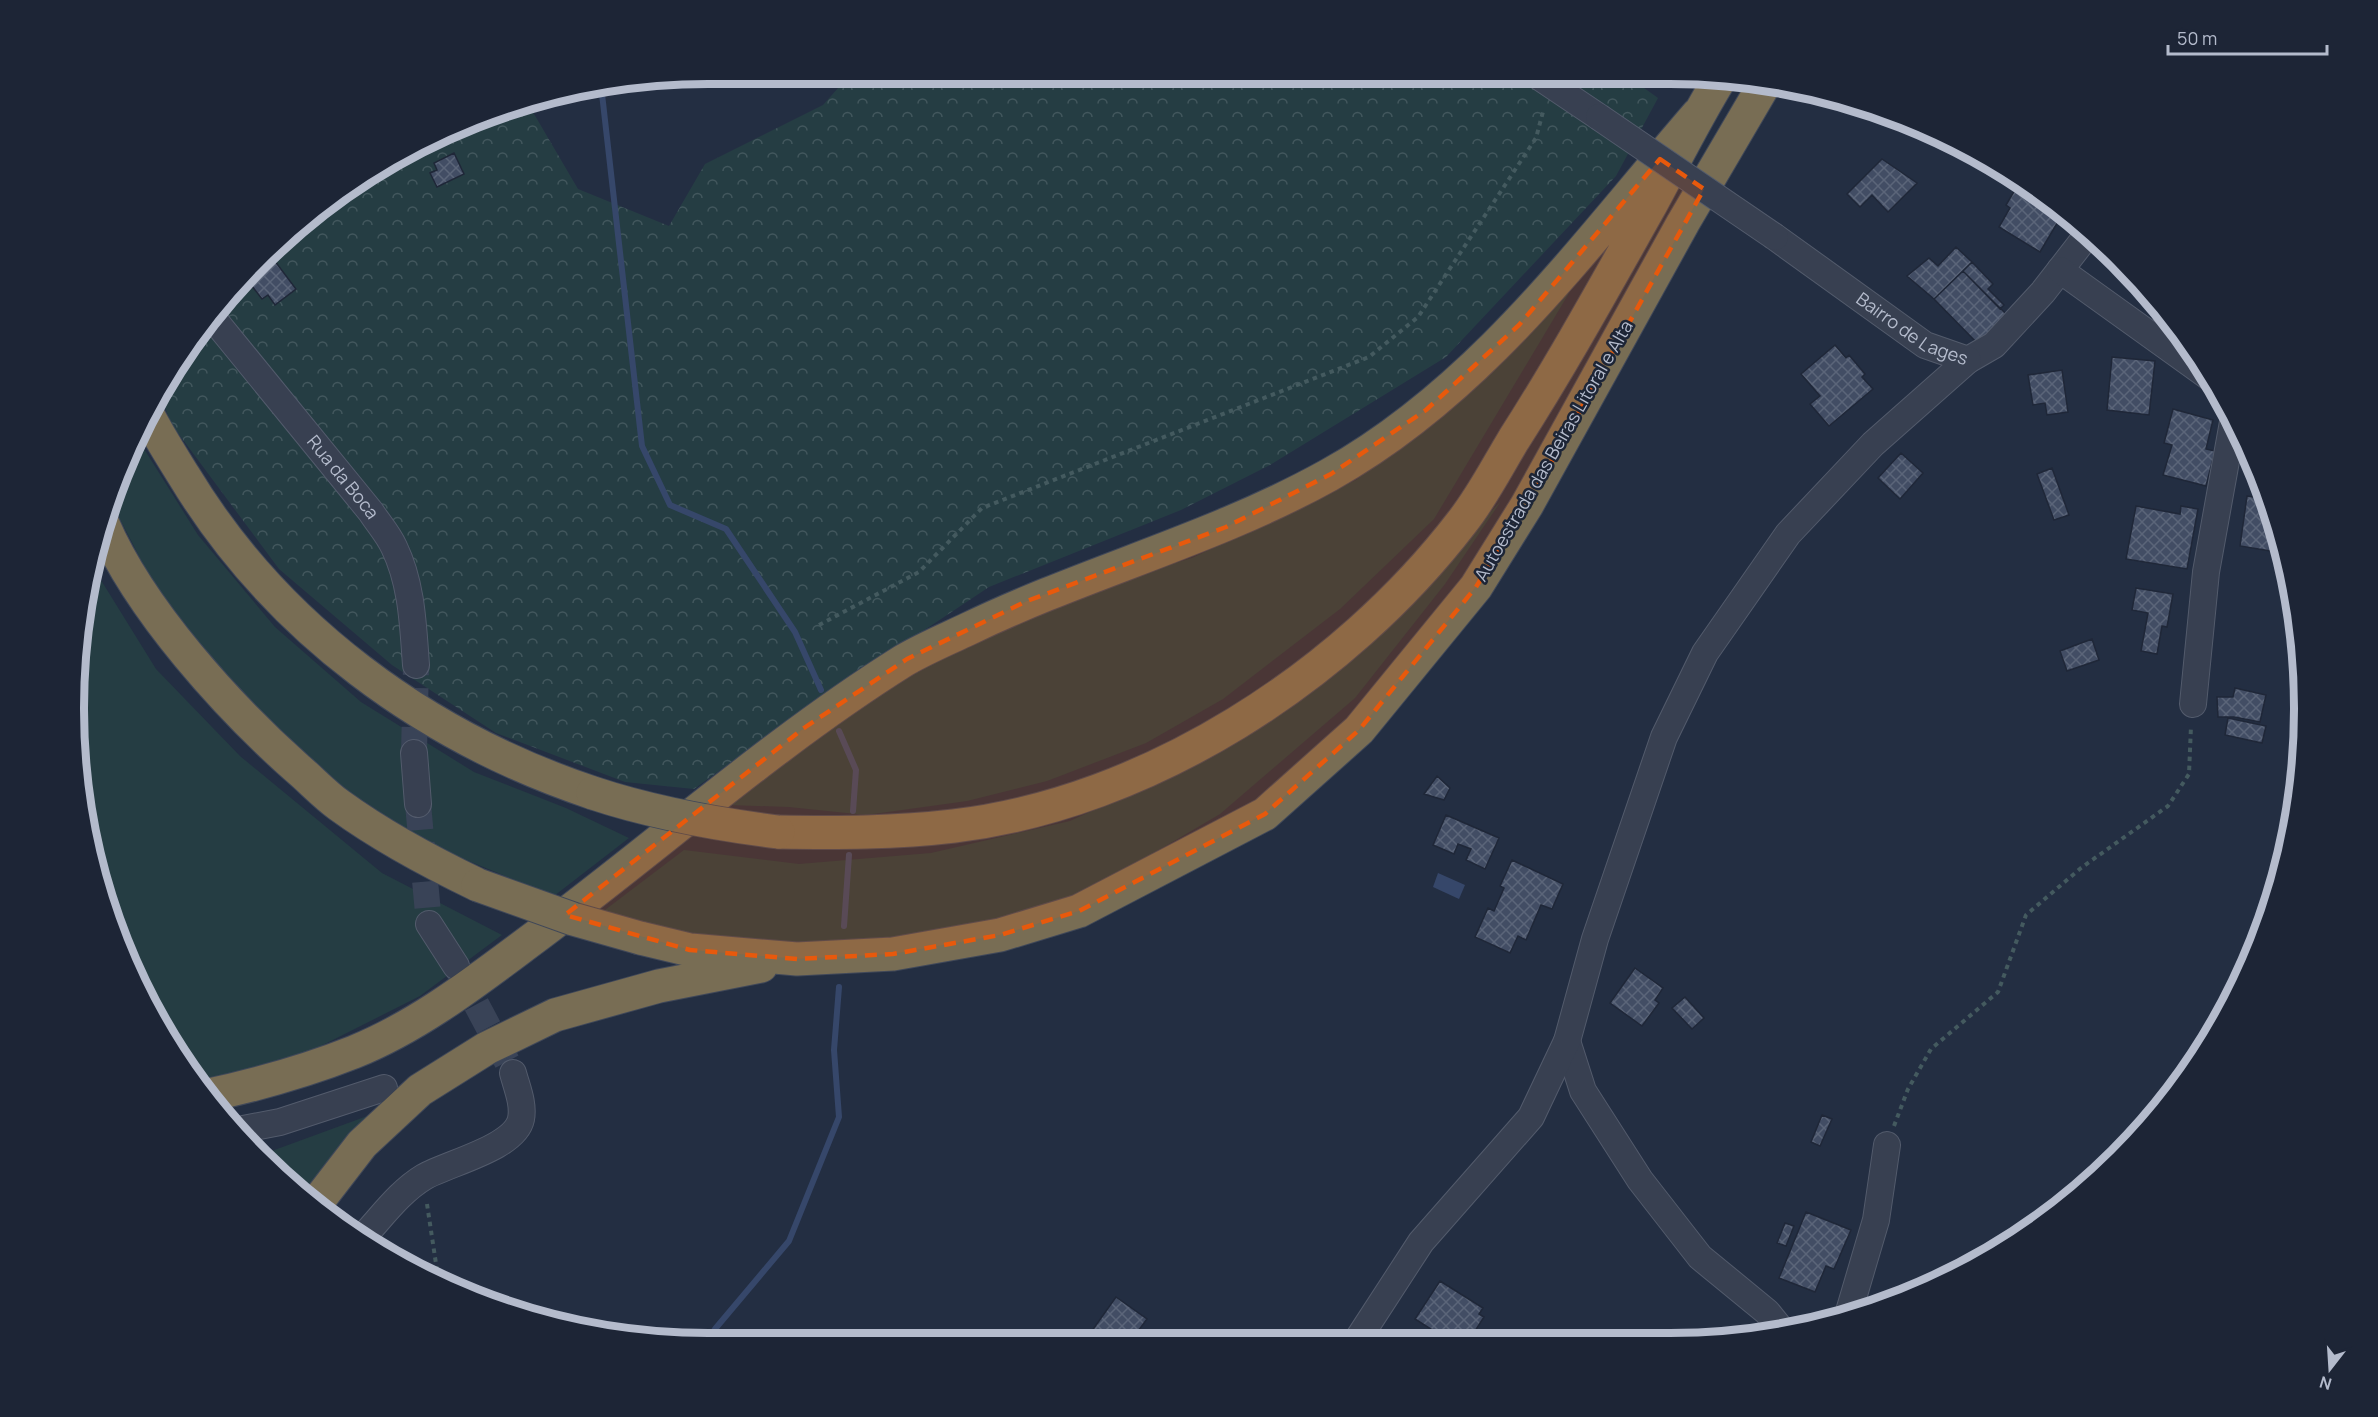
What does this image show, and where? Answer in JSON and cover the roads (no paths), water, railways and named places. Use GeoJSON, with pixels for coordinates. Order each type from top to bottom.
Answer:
{"type":"FeatureCollection","features":[{"type":"Feature","properties":{"kind":"highway","name":"Autoestrada das Beiras Litoral e Alta"},"geometry":{"type":"LineString","coordinates":[[153,423],[209,517],[272,594],[339,655],[404,703],[474,744],[554,780],[628,805],[710,823],[778,832],[866,833],[956,826],[1036,810],[1114,785],[1194,749],[1264,706],[1372,623],[1462,522],[1562,364],[1716,86]]}},
{"type":"Feature","properties":{"kind":"highway","name":"Autoestrada das Beiras Litoral e Alta"},"geometry":{"type":"LineString","coordinates":[[109,534],[152,607],[210,680],[266,740],[339,805],[411,853],[478,885],[573,919],[690,950],[797,959],[893,954],[1000,935],[1079,911],[1265,814],[1359,730],[1476,587],[1527,505],[1683,223],[1761,91]]}},
{"type":"Feature","properties":{"kind":"highway"},"geometry":{"type":"LineString","coordinates":[[217,1094],[263,1084],[357,1051],[436,1009],[628,868],[804,728],[907,658],[1027,601],[1226,527],[1341,468],[1426,410],[1519,325],[1591,245],[1641,180],[1698,114]]}},
{"type":"Feature","properties":{"kind":"highway"},"geometry":{"type":"LineString","coordinates":[[321,1198],[362,1144],[420,1090],[487,1048],[555,1015],[659,986],[797,959]]}},
{"type":"Feature","properties":{"kind":"street","name":"Bairro de Lages"},"geometry":{"type":"LineString","coordinates":[[1551,84],[1774,237],[1925,345],[1968,360],[1994,345],[2083,241]]}},
{"type":"Feature","properties":{"kind":"street"},"geometry":{"type":"LineString","coordinates":[[2060,270],[2189,362]]}},
{"type":"Feature","properties":{"kind":"street","name":"Rua da Boca"},"geometry":{"type":"LineString","coordinates":[[217,323],[371,512],[393,545],[406,577],[410,597],[416,666]]}},
{"type":"Feature","properties":{"kind":"street"},"geometry":{"type":"LineString","coordinates":[[1362,1333],[1421,1242],[1531,1117],[1567,1041],[1595,939],[1664,736],[1705,653],[1788,534],[1873,444],[1968,360]]}},
{"type":"Feature","properties":{"kind":"street"},"geometry":{"type":"LineString","coordinates":[[2193,704],[2206,572],[2231,434]]}},
{"type":"Feature","properties":{"kind":"street"},"geometry":{"type":"LineString","coordinates":[[414,753],[418,804]]}},
{"type":"Feature","properties":{"kind":"street"},"geometry":{"type":"LineString","coordinates":[[429,924],[456,966]]}},
{"type":"Feature","properties":{"kind":"street"},"geometry":{"type":"LineString","coordinates":[[1567,1041],[1583,1091],[1640,1180],[1700,1257],[1767,1312],[1776,1324]]}},
{"type":"Feature","properties":{"kind":"street"},"geometry":{"type":"LineString","coordinates":[[368,1232],[396,1201],[424,1177],[501,1142],[513,1134],[521,1120],[521,1104],[513,1073]]}},
{"type":"Feature","properties":{"kind":"street"},"geometry":{"type":"LineString","coordinates":[[247,1128],[280,1122],[384,1088]]}},
{"type":"Feature","properties":{"kind":"street"},"geometry":{"type":"LineString","coordinates":[[1851,1306],[1876,1220],[1887,1144]]}},
{"type":"Feature","properties":{"kind":"water"},"geometry":{"type":"Polygon","coordinates":[[[1438,873],[1465,885],[1459,899],[1433,887],[1438,873]]]}},
{"type":"Feature","properties":{"kind":"waterway"},"geometry":{"type":"LineString","coordinates":[[602,93],[642,446],[670,505],[726,529],[795,632],[821,690]]}},
{"type":"Feature","properties":{"kind":"waterway"},"geometry":{"type":"LineString","coordinates":[[839,731],[856,770],[853,811]]}},
{"type":"Feature","properties":{"kind":"waterway"},"geometry":{"type":"LineString","coordinates":[[844,926],[849,855]]}},
{"type":"Feature","properties":{"kind":"waterway"},"geometry":{"type":"LineString","coordinates":[[713,1333],[789,1241],[839,1117],[834,1050],[839,987]]}},
{"type":"Feature","properties":{"kind":"tunnel"},"geometry":{"type":"LineString","coordinates":[[414,753],[416,665]]}},
{"type":"Feature","properties":{"kind":"tunnel"},"geometry":{"type":"LineString","coordinates":[[418,804],[429,924]]}},
{"type":"Feature","properties":{"kind":"tunnel"},"geometry":{"type":"LineString","coordinates":[[458,970],[513,1073]]}}]}
